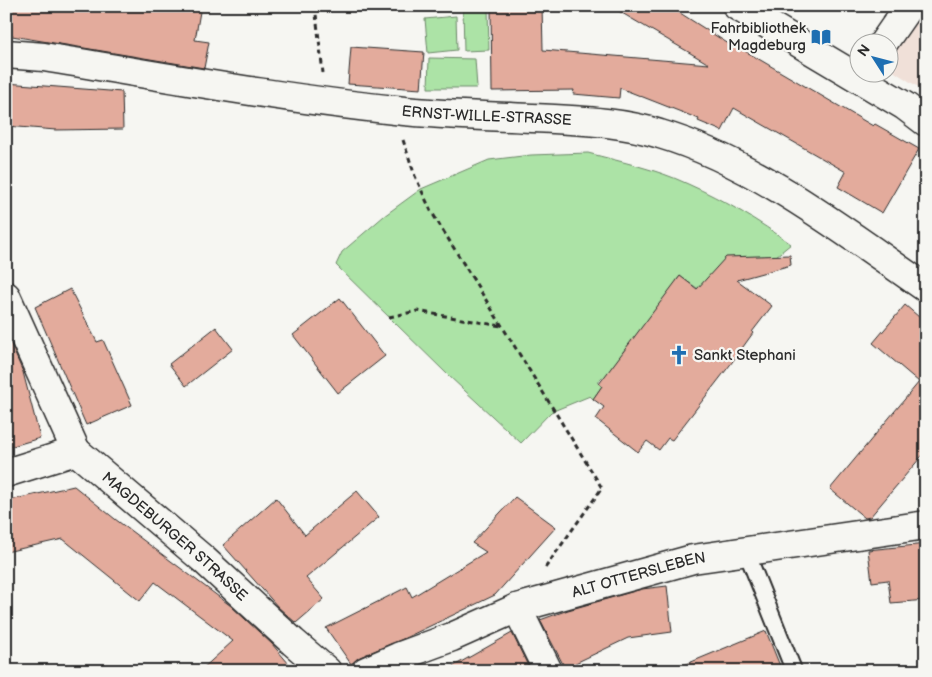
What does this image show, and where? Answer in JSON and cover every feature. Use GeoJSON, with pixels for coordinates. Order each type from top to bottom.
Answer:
{"type":"FeatureCollection","features":[{"type":"Feature","properties":{"kind":"street"},"geometry":{"type":"LineString","coordinates":[[736,6],[850,70]]}},
{"type":"Feature","properties":{"kind":"street"},"geometry":{"type":"LineString","coordinates":[[891,32],[909,6]]}},
{"type":"Feature","properties":{"kind":"street","name":"ERNST-WILLE-STRASSE"},"geometry":{"type":"LineString","coordinates":[[6,54],[44,57],[327,102],[397,110],[598,122],[635,127],[661,134],[715,155],[768,183],[844,231],[926,288]]}},
{"type":"Feature","properties":{"kind":"street"},"geometry":{"type":"LineString","coordinates":[[870,82],[926,122]]}},
{"type":"Feature","properties":{"kind":"street"},"geometry":{"type":"LineString","coordinates":[[6,296],[76,451],[6,473]]}},
{"type":"Feature","properties":{"kind":"street","name":"MAGDEBURGER STRASSE"},"geometry":{"type":"LineString","coordinates":[[76,451],[203,559],[327,671]]}},
{"type":"Feature","properties":{"kind":"street","name":"ALT OTTERSLEBEN"},"geometry":{"type":"LineString","coordinates":[[366,671],[452,637],[517,608],[693,558],[926,525]]}},
{"type":"Feature","properties":{"kind":"street"},"geometry":{"type":"LineString","coordinates":[[517,608],[548,671]]}},
{"type":"Feature","properties":{"kind":"lane"},"geometry":{"type":"LineString","coordinates":[[746,551],[794,671]]}},
{"type":"Feature","properties":{"kind":"path"},"geometry":{"type":"LineString","coordinates":[[315,6],[327,102]]}},
{"type":"Feature","properties":{"kind":"path"},"geometry":{"type":"LineString","coordinates":[[402,131],[415,176],[427,202],[602,488],[544,569]]}},
{"type":"Feature","properties":{"kind":"path"},"geometry":{"type":"LineString","coordinates":[[389,317],[417,311],[502,327]]}},
{"type":"Feature","properties":{"kind":"shaded area"},"geometry":{"type":"Polygon","coordinates":[[[924,6],[926,6],[926,92],[900,75],[900,41],[924,6]]]}},
{"type":"Feature","properties":{"kind":"green space"},"geometry":{"type":"Polygon","coordinates":[[[463,8],[488,8],[489,50],[464,51],[463,8]]]}},
{"type":"Feature","properties":{"kind":"green space"},"geometry":{"type":"Polygon","coordinates":[[[456,16],[457,50],[428,53],[425,19],[456,16]]]}},
{"type":"Feature","properties":{"kind":"green space"},"geometry":{"type":"Polygon","coordinates":[[[429,58],[475,59],[477,88],[428,88],[429,58]]]}},
{"type":"Feature","properties":{"kind":"green space"},"geometry":{"type":"Polygon","coordinates":[[[588,153],[651,170],[688,184],[741,211],[791,244],[760,269],[701,291],[680,276],[676,281],[681,286],[622,353],[626,356],[607,380],[602,377],[598,383],[602,386],[593,399],[590,396],[551,412],[521,443],[449,376],[336,265],[342,252],[384,216],[421,189],[489,160],[531,155],[588,153]]]}},
{"type":"Feature","properties":{"kind":"building"},"geometry":{"type":"Polygon","coordinates":[[[6,6],[201,6],[195,40],[209,42],[204,68],[6,35],[6,6]]]}},
{"type":"Feature","properties":{"kind":"building"},"geometry":{"type":"Polygon","coordinates":[[[491,6],[542,6],[543,50],[709,64],[610,6],[669,6],[732,46],[733,44],[873,126],[875,124],[919,149],[882,213],[838,187],[846,172],[734,108],[722,131],[698,121],[699,119],[620,88],[619,98],[573,94],[574,90],[492,91],[491,6]]]}},
{"type":"Feature","properties":{"kind":"building"},"geometry":{"type":"Polygon","coordinates":[[[351,47],[424,52],[421,89],[348,84],[351,47]]]}},
{"type":"Feature","properties":{"kind":"building"},"geometry":{"type":"Polygon","coordinates":[[[6,83],[122,92],[123,129],[56,130],[6,126],[6,83]]]}},
{"type":"Feature","properties":{"kind":"building","name":"Sankt Stephani"},"geometry":{"type":"Polygon","coordinates":[[[790,255],[791,265],[737,280],[772,306],[730,365],[672,440],[668,438],[659,450],[647,441],[638,452],[596,419],[604,407],[593,399],[602,386],[599,384],[680,276],[697,289],[726,257],[790,255]]]}},
{"type":"Feature","properties":{"kind":"building"},"geometry":{"type":"Polygon","coordinates":[[[70,289],[97,342],[103,340],[132,405],[86,425],[35,307],[70,289]]]}},
{"type":"Feature","properties":{"kind":"building"},"geometry":{"type":"Polygon","coordinates":[[[340,298],[385,356],[338,393],[293,335],[340,298]]]}},
{"type":"Feature","properties":{"kind":"building"},"geometry":{"type":"Polygon","coordinates":[[[905,305],[926,323],[926,451],[870,517],[865,518],[830,489],[919,382],[873,343],[905,305]]]}},
{"type":"Feature","properties":{"kind":"building"},"geometry":{"type":"Polygon","coordinates":[[[216,327],[233,349],[186,386],[169,364],[216,327]]]}},
{"type":"Feature","properties":{"kind":"building"},"geometry":{"type":"Polygon","coordinates":[[[9,340],[23,372],[40,438],[6,448],[6,341],[9,340]]]}},
{"type":"Feature","properties":{"kind":"building"},"geometry":{"type":"Polygon","coordinates":[[[74,486],[231,606],[272,644],[295,671],[200,671],[233,641],[155,582],[140,601],[63,539],[6,552],[6,501],[74,486]]]}},
{"type":"Feature","properties":{"kind":"building"},"geometry":{"type":"Polygon","coordinates":[[[357,491],[379,517],[306,578],[324,599],[296,623],[278,607],[223,545],[276,498],[305,535],[357,491]]]}},
{"type":"Feature","properties":{"kind":"building"},"geometry":{"type":"Polygon","coordinates":[[[515,497],[556,527],[495,595],[405,638],[360,657],[351,664],[326,628],[407,587],[412,597],[486,552],[472,543],[515,497]]]}},
{"type":"Feature","properties":{"kind":"building"},"geometry":{"type":"Polygon","coordinates":[[[926,544],[926,600],[891,603],[888,580],[872,582],[868,550],[926,544]]]}},
{"type":"Feature","properties":{"kind":"building"},"geometry":{"type":"Polygon","coordinates":[[[667,586],[672,632],[628,638],[565,668],[540,620],[642,589],[667,586]]]}},
{"type":"Feature","properties":{"kind":"building"},"geometry":{"type":"Polygon","coordinates":[[[766,631],[782,671],[672,671],[672,670],[766,631]]]}},
{"type":"Feature","properties":{"kind":"building"},"geometry":{"type":"Polygon","coordinates":[[[512,633],[530,670],[445,671],[512,633]]]}},
{"type":"Feature","properties":{"kind":"place","name":"Fahrbibliothek Magdeburg"},"geometry":{"type":"Point","coordinates":[821,37]}},
{"type":"Feature","properties":{"kind":"place","name":"Sankt Stephani"},"geometry":{"type":"Point","coordinates":[679,355]}}]}
